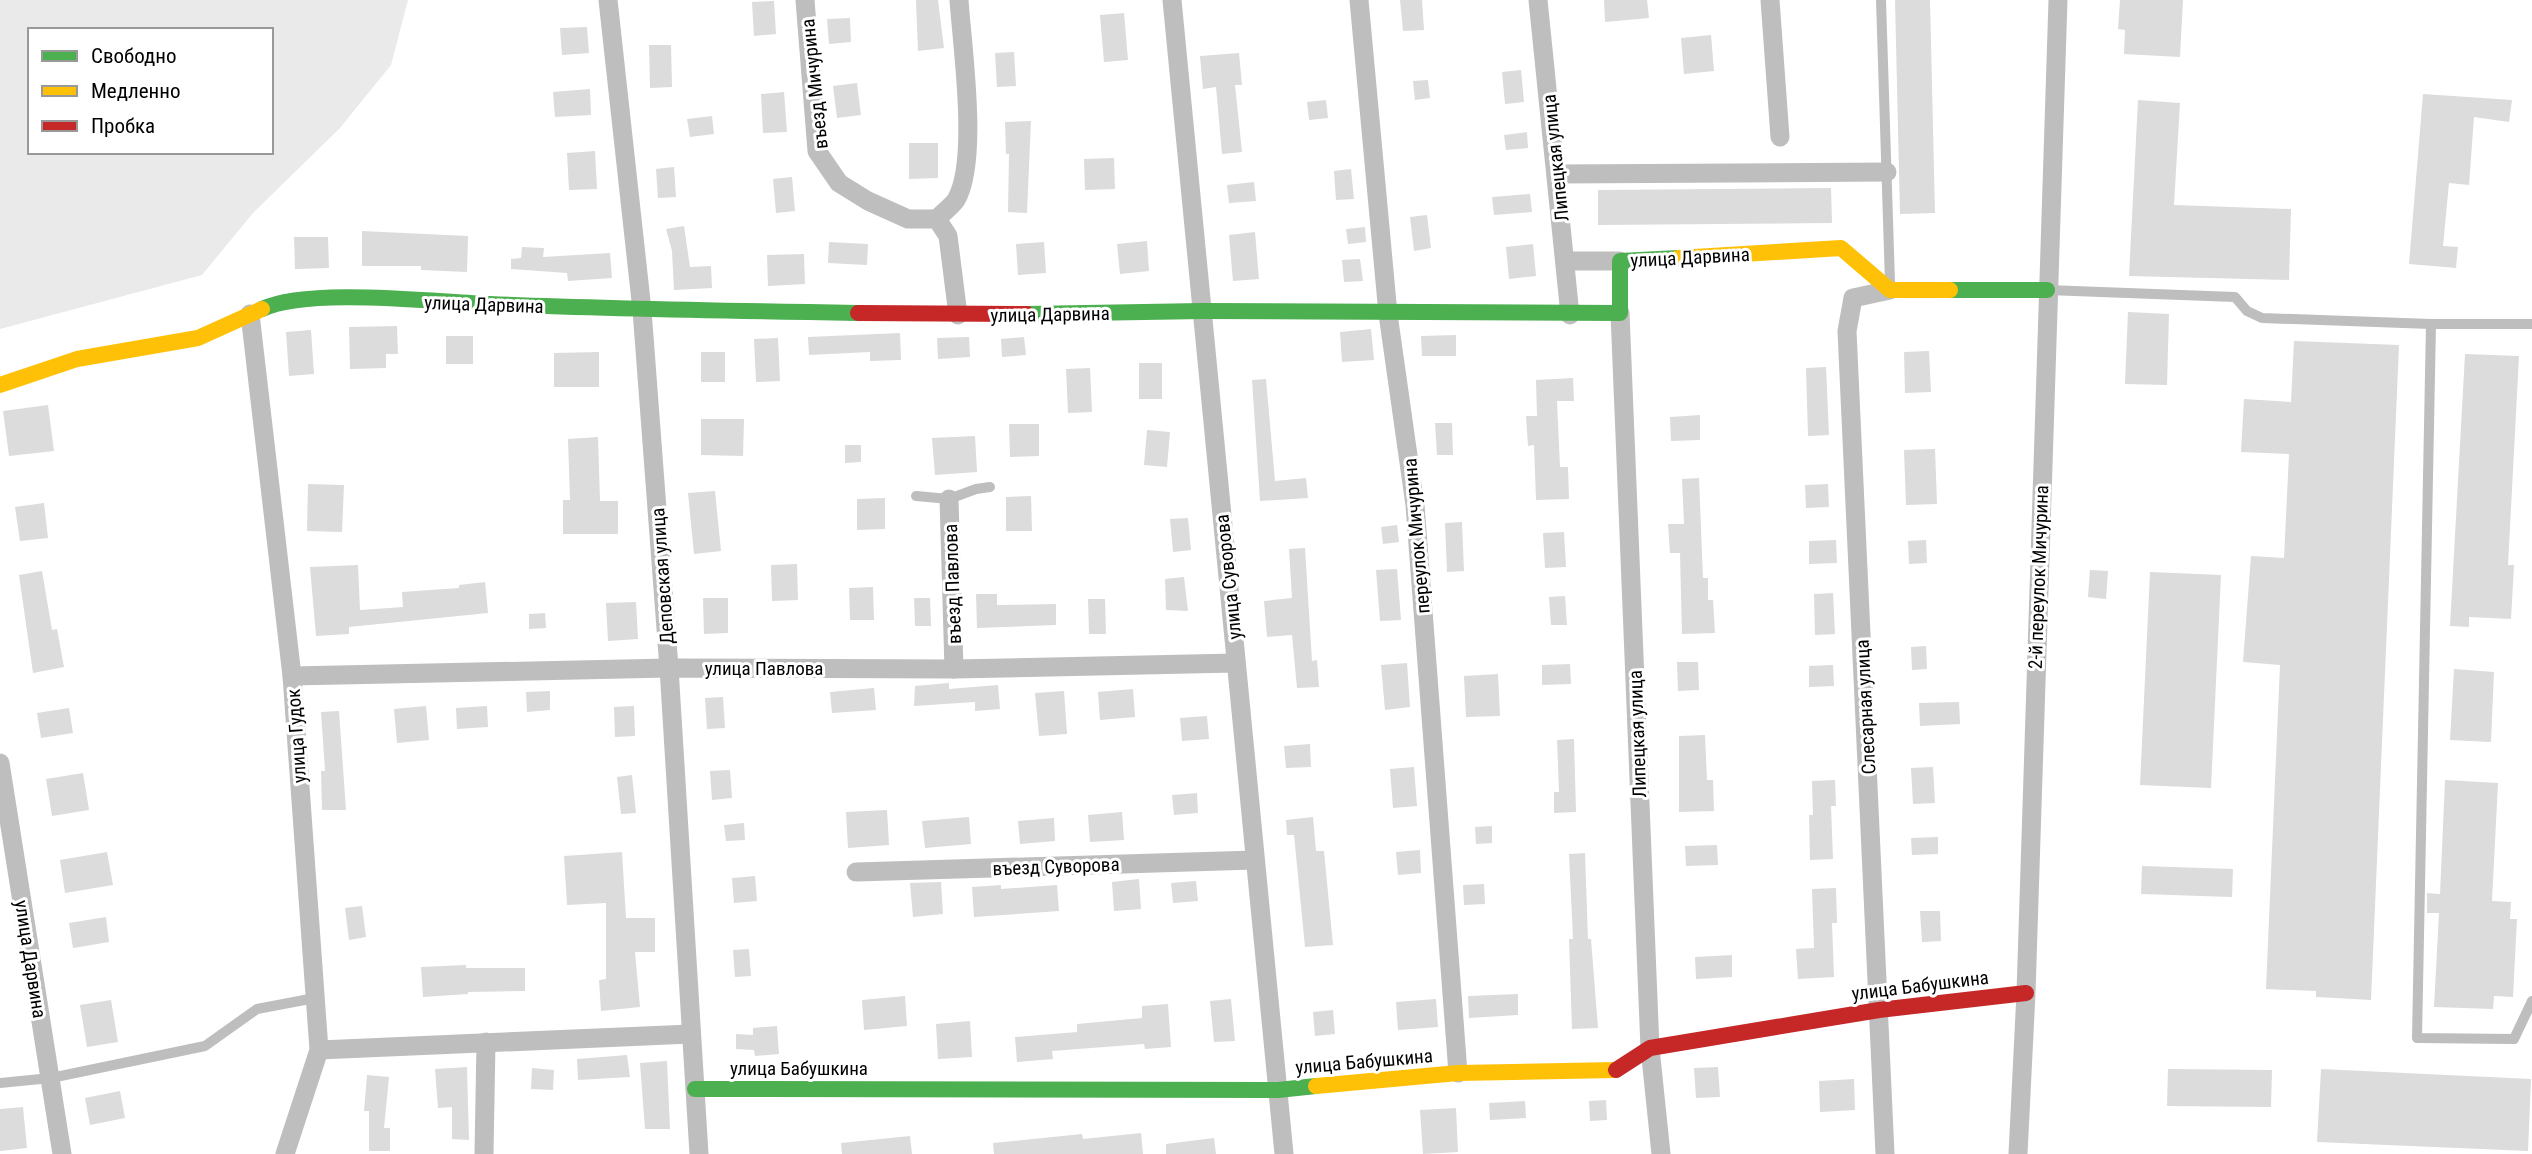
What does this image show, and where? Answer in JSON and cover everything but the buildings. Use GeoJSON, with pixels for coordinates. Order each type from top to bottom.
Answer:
{"type":"FeatureCollection","features":[{"type":"Feature","properties":{"kind":"street","name":"Деповская улица"},"geometry":{"type":"LineString","coordinates":[[608,0],[642,310],[669,668],[699,1154]]}},
{"type":"Feature","properties":{"kind":"street","name":"въезд Мичурина"},"geometry":{"type":"LineString","coordinates":[[804,0],[817,151],[839,183],[868,201],[908,219],[937,219]]}},
{"type":"Feature","properties":{"kind":"street"},"geometry":{"type":"LineString","coordinates":[[958,315],[948,236],[937,219],[956,200],[964,173],[968,130],[959,0]]}},
{"type":"Feature","properties":{"kind":"street","name":"улица Суворова"},"geometry":{"type":"LineString","coordinates":[[1172,0],[1284,1154]]}},
{"type":"Feature","properties":{"kind":"street","name":"переулок Мичурина"},"geometry":{"type":"LineString","coordinates":[[1359,0],[1388,314],[1415,505],[1458,1073]]}},
{"type":"Feature","properties":{"kind":"street","name":"Липецкая улица"},"geometry":{"type":"LineString","coordinates":[[1538,0],[1570,315]]}},
{"type":"Feature","properties":{"kind":"street"},"geometry":{"type":"LineString","coordinates":[[1770,0],[1780,137]]}},
{"type":"Feature","properties":{"kind":"street","name":"2-й переулок Мичурина"},"geometry":{"type":"LineString","coordinates":[[2018,1154],[2026,993],[2058,0]]}},
{"type":"Feature","properties":{"kind":"street"},"geometry":{"type":"LineString","coordinates":[[1557,174],[1887,172]]}},
{"type":"Feature","properties":{"kind":"street","name":"улица Дарвина"},"geometry":{"type":"LineString","coordinates":[[0,385],[77,359],[198,338],[279,301],[337,298],[642,310],[958,315],[1202,311],[1570,315],[1620,313],[1620,261],[1841,248],[1890,290]]}},
{"type":"Feature","properties":{"kind":"street"},"geometry":{"type":"LineString","coordinates":[[1566,261],[1620,261]]}},
{"type":"Feature","properties":{"kind":"street"},"geometry":{"type":"LineString","coordinates":[[1890,290],[2047,290]]}},
{"type":"Feature","properties":{"kind":"street","name":"Слесарная улица"},"geometry":{"type":"LineString","coordinates":[[1885,1154],[1847,331],[1853,298],[1890,290]]}},
{"type":"Feature","properties":{"kind":"street","name":"Липецкая улица"},"geometry":{"type":"LineString","coordinates":[[1620,313],[1650,1048],[1661,1154]]}},
{"type":"Feature","properties":{"kind":"street","name":"улица Гудок"},"geometry":{"type":"LineString","coordinates":[[250,314],[292,676],[319,1050],[285,1154]]}},
{"type":"Feature","properties":{"kind":"street","name":"въезд Павлова"},"geometry":{"type":"LineString","coordinates":[[949,499],[954,669]]}},
{"type":"Feature","properties":{"kind":"street","name":"улица Павлова"},"geometry":{"type":"LineString","coordinates":[[292,676],[669,668],[954,669],[1236,663]]}},
{"type":"Feature","properties":{"kind":"street","name":"улица Дарвина"},"geometry":{"type":"LineString","coordinates":[[0,763],[62,1154]]}},
{"type":"Feature","properties":{"kind":"street","name":"въезд Суворова"},"geometry":{"type":"LineString","coordinates":[[856,872],[1255,860]]}},
{"type":"Feature","properties":{"kind":"street","name":"улица Бабушкина"},"geometry":{"type":"LineString","coordinates":[[695,1089],[1278,1090],[1458,1073],[1616,1070],[1650,1048],[1879,1010],[2026,993]]}},
{"type":"Feature","properties":{"kind":"street"},"geometry":{"type":"LineString","coordinates":[[319,1050],[691,1034]]}},
{"type":"Feature","properties":{"kind":"street"},"geometry":{"type":"LineString","coordinates":[[484,1154],[486,1042]]}},
{"type":"Feature","properties":{"kind":"lane"},"geometry":{"type":"LineString","coordinates":[[1881,0],[1890,290]]}},
{"type":"Feature","properties":{"kind":"lane"},"geometry":{"type":"LineString","coordinates":[[2047,290],[2235,297],[2247,311],[2262,318],[2431,324],[2532,324]]}},
{"type":"Feature","properties":{"kind":"lane"},"geometry":{"type":"LineString","coordinates":[[2431,324],[2417,1038],[2514,1039],[2532,1000]]}},
{"type":"Feature","properties":{"kind":"lane"},"geometry":{"type":"LineString","coordinates":[[916,496],[949,499],[990,487]]}},
{"type":"Feature","properties":{"kind":"lane"},"geometry":{"type":"LineString","coordinates":[[0,1083],[51,1078],[205,1046],[257,1009],[315,998]]}},
{"type":"Feature","properties":{"kind":"shaded area"},"geometry":{"type":"Polygon","coordinates":[[[0,0],[408,0],[391,65],[340,128],[253,213],[202,275],[0,329],[0,0]]]}},
{"type":"Feature","properties":{"kind":"traffic: fast"},"geometry":{"type":"LineString","coordinates":[[1027,314],[1202,311],[1620,313],[1620,261],[1678,258]]}},
{"type":"Feature","properties":{"kind":"traffic: fast"},"geometry":{"type":"LineString","coordinates":[[1950,290],[2047,290]]}},
{"type":"Feature","properties":{"kind":"traffic: fast"},"geometry":{"type":"LineString","coordinates":[[262,309],[283,302],[340,297],[582,307],[858,313]]}},
{"type":"Feature","properties":{"kind":"traffic: fast"},"geometry":{"type":"LineString","coordinates":[[695,1089],[1278,1090],[1316,1086]]}},
{"type":"Feature","properties":{"kind":"traffic: slow"},"geometry":{"type":"LineString","coordinates":[[1678,258],[1841,248],[1890,290],[1950,290]]}},
{"type":"Feature","properties":{"kind":"traffic: slow"},"geometry":{"type":"LineString","coordinates":[[0,385],[77,359],[198,338],[262,309]]}},
{"type":"Feature","properties":{"kind":"traffic: slow"},"geometry":{"type":"LineString","coordinates":[[1316,1086],[1458,1073],[1616,1070]]}},
{"type":"Feature","properties":{"kind":"traffic: jam"},"geometry":{"type":"LineString","coordinates":[[858,313],[1027,314]]}},
{"type":"Feature","properties":{"kind":"traffic: jam"},"geometry":{"type":"LineString","coordinates":[[1616,1070],[1650,1048],[1879,1010],[2026,993]]}}]}
